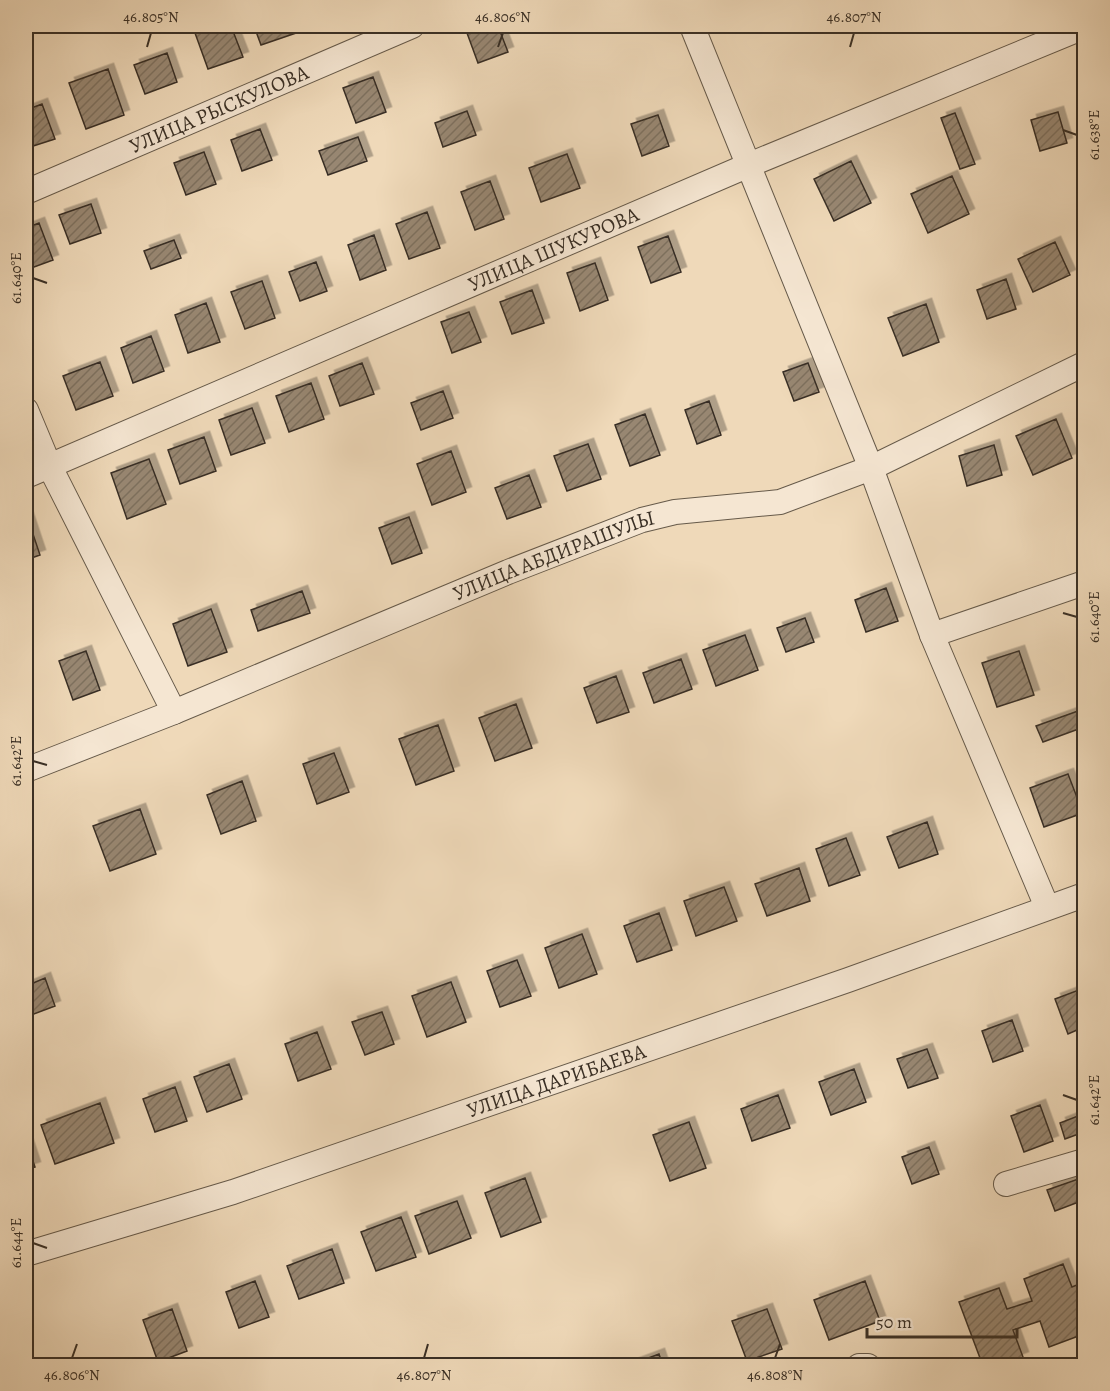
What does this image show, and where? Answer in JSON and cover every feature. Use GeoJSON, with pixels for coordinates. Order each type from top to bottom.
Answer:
{"type":"FeatureCollection","features":[{"type":"Feature","properties":{"kind":"street","name":"УЛИЦА РЫСКУЛОВА"},"geometry":{"type":"LineString","coordinates":[[26,192],[412,26]]}},
{"type":"Feature","properties":{"kind":"street"},"geometry":{"type":"LineString","coordinates":[[692,26],[871,468],[932,635],[1047,907]]}},
{"type":"Feature","properties":{"kind":"street","name":"УЛИЦА ШУКУРОВА"},"geometry":{"type":"LineString","coordinates":[[26,476],[749,165],[1084,27]]}},
{"type":"Feature","properties":{"kind":"street","name":"УЛИЦА АБДИРАШУЛЫ"},"geometry":{"type":"LineString","coordinates":[[26,771],[174,712],[508,572],[642,520],[675,512],[780,502],[871,468],[1084,364]]}},
{"type":"Feature","properties":{"kind":"street"},"geometry":{"type":"LineString","coordinates":[[26,410],[49,465],[174,712]]}},
{"type":"Feature","properties":{"kind":"street"},"geometry":{"type":"LineString","coordinates":[[932,635],[1084,583]]}},
{"type":"Feature","properties":{"kind":"street","name":"УЛИЦА ДАРИБАЕВА"},"geometry":{"type":"LineString","coordinates":[[26,1254],[233,1192],[848,980],[1084,895]]}},
{"type":"Feature","properties":{"kind":"street"},"geometry":{"type":"LineString","coordinates":[[1006,1184],[1084,1161]]}},
{"type":"Feature","properties":{"kind":"street"},"geometry":{"type":"LineString","coordinates":[[859,1365],[868,1365]]}},
{"type":"Feature","properties":{"kind":"building"},"geometry":{"type":"Polygon","coordinates":[[[215,26],[231,26],[243,57],[208,69],[195,33],[215,26]]]}},
{"type":"Feature","properties":{"kind":"building"},"geometry":{"type":"Polygon","coordinates":[[[254,26],[296,26],[299,32],[261,45],[254,26]]]}},
{"type":"Feature","properties":{"kind":"building"},"geometry":{"type":"Polygon","coordinates":[[[487,26],[498,26],[508,52],[478,63],[467,33],[487,26]]]}},
{"type":"Feature","properties":{"kind":"building"},"geometry":{"type":"Polygon","coordinates":[[[167,53],[177,82],[145,94],[134,65],[167,53]]]}},
{"type":"Feature","properties":{"kind":"building"},"geometry":{"type":"Polygon","coordinates":[[[108,69],[124,115],[86,129],[69,83],[108,69]]]}},
{"type":"Feature","properties":{"kind":"building"},"geometry":{"type":"Polygon","coordinates":[[[373,77],[386,112],[356,123],[343,88],[373,77]]]}},
{"type":"Feature","properties":{"kind":"building"},"geometry":{"type":"Polygon","coordinates":[[[42,104],[55,139],[30,147],[26,134],[26,110],[42,104]]]}},
{"type":"Feature","properties":{"kind":"building"},"geometry":{"type":"Polygon","coordinates":[[[467,111],[476,135],[443,147],[435,123],[467,111]]]}},
{"type":"Feature","properties":{"kind":"building"},"geometry":{"type":"Polygon","coordinates":[[[1058,112],[1067,143],[1040,151],[1031,120],[1058,112]]]}},
{"type":"Feature","properties":{"kind":"building"},"geometry":{"type":"Polygon","coordinates":[[[955,113],[975,164],[960,169],[941,118],[955,113]]]}},
{"type":"Feature","properties":{"kind":"building"},"geometry":{"type":"Polygon","coordinates":[[[658,115],[669,146],[642,156],[631,124],[658,115]]]}},
{"type":"Feature","properties":{"kind":"building"},"geometry":{"type":"Polygon","coordinates":[[[260,129],[272,160],[242,171],[231,140],[260,129]]]}},
{"type":"Feature","properties":{"kind":"building"},"geometry":{"type":"Polygon","coordinates":[[[358,137],[367,161],[328,175],[319,151],[358,137]]]}},
{"type":"Feature","properties":{"kind":"building"},"geometry":{"type":"Polygon","coordinates":[[[204,152],[216,184],[186,195],[174,163],[204,152]]]}},
{"type":"Feature","properties":{"kind":"building"},"geometry":{"type":"Polygon","coordinates":[[[567,154],[580,188],[541,202],[529,168],[567,154]]]}},
{"type":"Feature","properties":{"kind":"building"},"geometry":{"type":"Polygon","coordinates":[[[851,161],[871,203],[834,221],[814,179],[851,161]]]}},
{"type":"Feature","properties":{"kind":"building"},"geometry":{"type":"Polygon","coordinates":[[[952,176],[969,214],[928,233],[911,194],[952,176]]]}},
{"type":"Feature","properties":{"kind":"building"},"geometry":{"type":"Polygon","coordinates":[[[490,181],[504,219],[475,230],[461,192],[490,181]]]}},
{"type":"Feature","properties":{"kind":"building"},"geometry":{"type":"Polygon","coordinates":[[[91,204],[101,233],[70,244],[59,215],[91,204]]]}},
{"type":"Feature","properties":{"kind":"building"},"geometry":{"type":"Polygon","coordinates":[[[427,212],[440,248],[409,259],[396,224],[427,212]]]}},
{"type":"Feature","properties":{"kind":"building"},"geometry":{"type":"Polygon","coordinates":[[[39,223],[53,260],[26,270],[26,228],[39,223]]]}},
{"type":"Feature","properties":{"kind":"building"},"geometry":{"type":"Polygon","coordinates":[[[374,235],[386,270],[360,280],[348,245],[374,235]]]}},
{"type":"Feature","properties":{"kind":"building"},"geometry":{"type":"Polygon","coordinates":[[[668,236],[681,272],[651,283],[638,247],[668,236]]]}},
{"type":"Feature","properties":{"kind":"building"},"geometry":{"type":"Polygon","coordinates":[[[174,240],[181,258],[151,269],[144,251],[174,240]]]}},
{"type":"Feature","properties":{"kind":"building"},"geometry":{"type":"Polygon","coordinates":[[[1055,242],[1070,275],[1033,292],[1018,259],[1055,242]]]}},
{"type":"Feature","properties":{"kind":"building"},"geometry":{"type":"Polygon","coordinates":[[[316,262],[327,291],[300,301],[289,272],[316,262]]]}},
{"type":"Feature","properties":{"kind":"building"},"geometry":{"type":"Polygon","coordinates":[[[595,263],[608,300],[580,311],[567,273],[595,263]]]}},
{"type":"Feature","properties":{"kind":"building"},"geometry":{"type":"Polygon","coordinates":[[[1006,279],[1016,309],[987,319],[977,290],[1006,279]]]}},
{"type":"Feature","properties":{"kind":"building"},"geometry":{"type":"Polygon","coordinates":[[[262,281],[275,318],[245,329],[231,292],[262,281]]]}},
{"type":"Feature","properties":{"kind":"building"},"geometry":{"type":"Polygon","coordinates":[[[532,290],[544,323],[512,334],[500,302],[532,290]]]}},
{"type":"Feature","properties":{"kind":"building"},"geometry":{"type":"Polygon","coordinates":[[[206,303],[220,342],[188,353],[175,315],[206,303]]]}},
{"type":"Feature","properties":{"kind":"building"},"geometry":{"type":"Polygon","coordinates":[[[926,304],[939,342],[903,356],[888,318],[926,304]]]}},
{"type":"Feature","properties":{"kind":"building"},"geometry":{"type":"Polygon","coordinates":[[[469,312],[481,342],[452,353],[441,322],[469,312]]]}},
{"type":"Feature","properties":{"kind":"building"},"geometry":{"type":"Polygon","coordinates":[[[151,336],[164,371],[133,383],[121,348],[151,336]]]}},
{"type":"Feature","properties":{"kind":"building"},"geometry":{"type":"Polygon","coordinates":[[[100,362],[113,396],[76,410],[63,376],[100,362]]]}},
{"type":"Feature","properties":{"kind":"building"},"geometry":{"type":"Polygon","coordinates":[[[362,363],[374,394],[340,406],[329,376],[362,363]]]}},
{"type":"Feature","properties":{"kind":"building"},"geometry":{"type":"Polygon","coordinates":[[[808,363],[819,392],[794,401],[783,372],[808,363]]]}},
{"type":"Feature","properties":{"kind":"building"},"geometry":{"type":"Polygon","coordinates":[[[311,383],[324,419],[289,432],[276,396],[311,383]]]}},
{"type":"Feature","properties":{"kind":"building"},"geometry":{"type":"Polygon","coordinates":[[[443,391],[453,418],[421,430],[411,403],[443,391]]]}},
{"type":"Feature","properties":{"kind":"building"},"geometry":{"type":"Polygon","coordinates":[[[709,401],[721,435],[697,444],[685,410],[709,401]]]}},
{"type":"Feature","properties":{"kind":"building"},"geometry":{"type":"Polygon","coordinates":[[[252,408],[265,443],[231,455],[219,420],[252,408]]]}},
{"type":"Feature","properties":{"kind":"building"},"geometry":{"type":"Polygon","coordinates":[[[645,414],[660,455],[630,466],[615,425],[645,414]]]}},
{"type":"Feature","properties":{"kind":"building"},"geometry":{"type":"Polygon","coordinates":[[[1056,419],[1072,458],[1033,475],[1016,436],[1056,419]]]}},
{"type":"Feature","properties":{"kind":"building"},"geometry":{"type":"Polygon","coordinates":[[[204,437],[216,471],[180,484],[168,450],[204,437]]]}},
{"type":"Feature","properties":{"kind":"building"},"geometry":{"type":"Polygon","coordinates":[[[588,444],[601,479],[567,491],[554,456],[588,444]]]}},
{"type":"Feature","properties":{"kind":"building"},"geometry":{"type":"Polygon","coordinates":[[[994,445],[1002,475],[967,486],[959,456],[994,445]]]}},
{"type":"Feature","properties":{"kind":"building"},"geometry":{"type":"Polygon","coordinates":[[[451,451],[466,492],[432,505],[417,464],[451,451]]]}},
{"type":"Feature","properties":{"kind":"building"},"geometry":{"type":"Polygon","coordinates":[[[149,459],[166,504],[127,519],[111,473],[149,459]]]}},
{"type":"Feature","properties":{"kind":"building"},"geometry":{"type":"Polygon","coordinates":[[[529,475],[541,507],[507,519],[495,488],[529,475]]]}},
{"type":"Feature","properties":{"kind":"building"},"geometry":{"type":"Polygon","coordinates":[[[26,517],[40,555],[26,560],[26,517]]]}},
{"type":"Feature","properties":{"kind":"building"},"geometry":{"type":"Polygon","coordinates":[[[409,517],[422,553],[392,564],[379,528],[409,517]]]}},
{"type":"Feature","properties":{"kind":"building"},"geometry":{"type":"Polygon","coordinates":[[[886,588],[898,621],[866,632],[855,600],[886,588]]]}},
{"type":"Feature","properties":{"kind":"building"},"geometry":{"type":"Polygon","coordinates":[[[302,591],[310,613],[258,631],[251,610],[302,591]]]}},
{"type":"Feature","properties":{"kind":"building"},"geometry":{"type":"Polygon","coordinates":[[[211,609],[227,652],[188,666],[173,624],[211,609]]]}},
{"type":"Feature","properties":{"kind":"building"},"geometry":{"type":"Polygon","coordinates":[[[805,618],[814,642],[786,652],[777,628],[805,618]]]}},
{"type":"Feature","properties":{"kind":"building"},"geometry":{"type":"Polygon","coordinates":[[[745,635],[758,670],[716,686],[703,650],[745,635]]]}},
{"type":"Feature","properties":{"kind":"building"},"geometry":{"type":"Polygon","coordinates":[[[86,651],[100,690],[73,700],[59,661],[86,651]]]}},
{"type":"Feature","properties":{"kind":"building"},"geometry":{"type":"Polygon","coordinates":[[[1019,651],[1034,695],[997,707],[982,663],[1019,651]]]}},
{"type":"Feature","properties":{"kind":"building"},"geometry":{"type":"Polygon","coordinates":[[[681,659],[692,689],[654,703],[643,673],[681,659]]]}},
{"type":"Feature","properties":{"kind":"building"},"geometry":{"type":"Polygon","coordinates":[[[616,676],[629,712],[597,723],[584,688],[616,676]]]}},
{"type":"Feature","properties":{"kind":"building"},"geometry":{"type":"Polygon","coordinates":[[[516,704],[532,748],[495,761],[479,718],[516,704]]]}},
{"type":"Feature","properties":{"kind":"building"},"geometry":{"type":"Polygon","coordinates":[[[1078,711],[1084,727],[1043,742],[1036,726],[1078,711]]]}},
{"type":"Feature","properties":{"kind":"building"},"geometry":{"type":"Polygon","coordinates":[[[438,725],[454,771],[416,785],[399,739],[438,725]]]}},
{"type":"Feature","properties":{"kind":"building"},"geometry":{"type":"Polygon","coordinates":[[[334,753],[349,792],[317,804],[303,764],[334,753]]]}},
{"type":"Feature","properties":{"kind":"building"},"geometry":{"type":"Polygon","coordinates":[[[1068,774],[1083,813],[1044,827],[1030,788],[1068,774]]]}},
{"type":"Feature","properties":{"kind":"building"},"geometry":{"type":"Polygon","coordinates":[[[242,781],[256,821],[221,834],[207,795],[242,781]]]}},
{"type":"Feature","properties":{"kind":"building"},"geometry":{"type":"Polygon","coordinates":[[[140,809],[156,854],[110,871],[93,826],[140,809]]]}},
{"type":"Feature","properties":{"kind":"building"},"geometry":{"type":"Polygon","coordinates":[[[927,822],[938,854],[899,868],[887,837],[927,822]]]}},
{"type":"Feature","properties":{"kind":"building"},"geometry":{"type":"Polygon","coordinates":[[[846,838],[860,875],[829,886],[816,849],[846,838]]]}},
{"type":"Feature","properties":{"kind":"building"},"geometry":{"type":"Polygon","coordinates":[[[799,868],[810,901],[767,916],[755,884],[799,868]]]}},
{"type":"Feature","properties":{"kind":"building"},"geometry":{"type":"Polygon","coordinates":[[[724,887],[737,921],[696,936],[684,901],[724,887]]]}},
{"type":"Feature","properties":{"kind":"building"},"geometry":{"type":"Polygon","coordinates":[[[659,913],[672,950],[637,962],[624,926],[659,913]]]}},
{"type":"Feature","properties":{"kind":"building"},"geometry":{"type":"Polygon","coordinates":[[[582,934],[597,974],[559,988],[545,948],[582,934]]]}},
{"type":"Feature","properties":{"kind":"building"},"geometry":{"type":"Polygon","coordinates":[[[517,960],[531,996],[500,1007],[487,971],[517,960]]]}},
{"type":"Feature","properties":{"kind":"building"},"geometry":{"type":"Polygon","coordinates":[[[45,978],[55,1006],[26,1017],[26,986],[45,978]]]}},
{"type":"Feature","properties":{"kind":"building"},"geometry":{"type":"Polygon","coordinates":[[[451,982],[466,1022],[427,1037],[412,996],[451,982]]]}},
{"type":"Feature","properties":{"kind":"building"},"geometry":{"type":"Polygon","coordinates":[[[1084,988],[1084,1027],[1068,1034],[1055,999],[1084,988]]]}},
{"type":"Feature","properties":{"kind":"building"},"geometry":{"type":"Polygon","coordinates":[[[382,1012],[394,1044],[365,1055],[352,1022],[382,1012]]]}},
{"type":"Feature","properties":{"kind":"building"},"geometry":{"type":"Polygon","coordinates":[[[1012,1020],[1023,1051],[993,1062],[982,1031],[1012,1020]]]}},
{"type":"Feature","properties":{"kind":"building"},"geometry":{"type":"Polygon","coordinates":[[[317,1032],[331,1069],[298,1081],[285,1044],[317,1032]]]}},
{"type":"Feature","properties":{"kind":"building"},"geometry":{"type":"Polygon","coordinates":[[[927,1049],[938,1078],[908,1088],[897,1059],[927,1049]]]}},
{"type":"Feature","properties":{"kind":"building"},"geometry":{"type":"Polygon","coordinates":[[[229,1064],[242,1099],[207,1112],[194,1077],[229,1064]]]}},
{"type":"Feature","properties":{"kind":"building"},"geometry":{"type":"Polygon","coordinates":[[[854,1069],[866,1102],[831,1115],[819,1082],[854,1069]]]}},
{"type":"Feature","properties":{"kind":"building"},"geometry":{"type":"Polygon","coordinates":[[[175,1087],[187,1121],[155,1132],[143,1099],[175,1087]]]}},
{"type":"Feature","properties":{"kind":"building"},"geometry":{"type":"Polygon","coordinates":[[[778,1095],[790,1128],[752,1141],[741,1109],[778,1095]]]}},
{"type":"Feature","properties":{"kind":"building"},"geometry":{"type":"Polygon","coordinates":[[[100,1103],[114,1143],[55,1164],[41,1125],[100,1103]]]}},
{"type":"Feature","properties":{"kind":"building"},"geometry":{"type":"Polygon","coordinates":[[[1040,1105],[1053,1141],[1024,1152],[1011,1116],[1040,1105]]]}},
{"type":"Feature","properties":{"kind":"building"},"geometry":{"type":"Polygon","coordinates":[[[1083,1114],[1084,1132],[1065,1139],[1060,1123],[1083,1114]]]}},
{"type":"Feature","properties":{"kind":"building"},"geometry":{"type":"Polygon","coordinates":[[[689,1122],[706,1168],[670,1181],[653,1135],[689,1122]]]}},
{"type":"Feature","properties":{"kind":"building"},"geometry":{"type":"Polygon","coordinates":[[[26,1140],[35,1167],[26,1170],[26,1140]]]}},
{"type":"Feature","properties":{"kind":"building"},"geometry":{"type":"Polygon","coordinates":[[[929,1147],[939,1174],[912,1184],[902,1157],[929,1147]]]}},
{"type":"Feature","properties":{"kind":"building"},"geometry":{"type":"Polygon","coordinates":[[[1084,1177],[1084,1200],[1055,1211],[1047,1190],[1084,1177]]]}},
{"type":"Feature","properties":{"kind":"building"},"geometry":{"type":"Polygon","coordinates":[[[525,1178],[541,1222],[501,1237],[485,1193],[525,1178]]]}},
{"type":"Feature","properties":{"kind":"building"},"geometry":{"type":"Polygon","coordinates":[[[457,1201],[471,1238],[429,1254],[415,1216],[457,1201]]]}},
{"type":"Feature","properties":{"kind":"building"},"geometry":{"type":"Polygon","coordinates":[[[401,1217],[416,1257],[376,1271],[361,1232],[401,1217]]]}},
{"type":"Feature","properties":{"kind":"building"},"geometry":{"type":"Polygon","coordinates":[[[332,1249],[344,1283],[299,1299],[287,1266],[332,1249]]]}},
{"type":"Feature","properties":{"kind":"building"},"geometry":{"type":"Polygon","coordinates":[[[1063,1264],[1072,1287],[1084,1282],[1084,1304],[1078,1307],[1084,1324],[1084,1334],[1049,1347],[1040,1321],[1013,1330],[1023,1357],[1000,1366],[983,1366],[959,1302],[999,1288],[1007,1309],[1032,1301],[1024,1279],[1063,1264]]]}},
{"type":"Feature","properties":{"kind":"building"},"geometry":{"type":"Polygon","coordinates":[[[255,1281],[269,1317],[239,1328],[226,1292],[255,1281]]]}},
{"type":"Feature","properties":{"kind":"building"},"geometry":{"type":"Polygon","coordinates":[[[865,1281],[880,1321],[829,1340],[814,1300],[865,1281]]]}},
{"type":"Feature","properties":{"kind":"building"},"geometry":{"type":"Polygon","coordinates":[[[172,1309],[187,1351],[158,1362],[143,1320],[172,1309]]]}},
{"type":"Feature","properties":{"kind":"building"},"geometry":{"type":"Polygon","coordinates":[[[767,1309],[782,1349],[747,1361],[732,1321],[767,1309]]]}},
{"type":"Feature","properties":{"kind":"building"},"geometry":{"type":"Polygon","coordinates":[[[659,1354],[663,1366],[627,1366],[659,1354]]]}}]}
